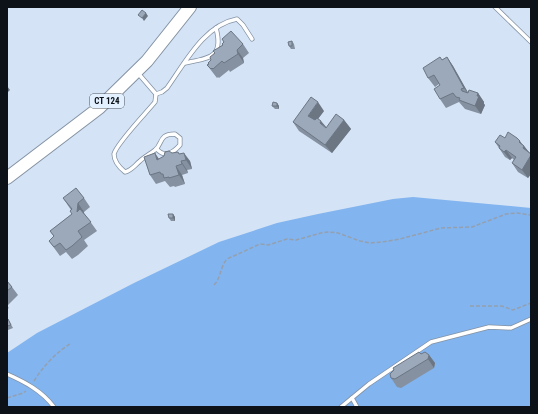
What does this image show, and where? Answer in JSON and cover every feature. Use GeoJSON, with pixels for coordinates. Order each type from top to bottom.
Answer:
{"type":"FeatureCollection","features":[{"type":"Feature","properties":{"kind":"main road","name":"CT 124"},"geometry":{"type":"LineString","coordinates":[[7,178],[99,108],[147,61],[190,7]]}},
{"type":"Feature","properties":{"kind":"lane"},"geometry":{"type":"LineString","coordinates":[[495,7],[531,42]]}},
{"type":"Feature","properties":{"kind":"lane"},"geometry":{"type":"LineString","coordinates":[[156,94],[167,88],[200,42],[216,28],[229,21],[237,19],[252,40]]}},
{"type":"Feature","properties":{"kind":"lane"},"geometry":{"type":"LineString","coordinates":[[185,63],[210,57],[216,52],[219,46],[216,28]]}},
{"type":"Feature","properties":{"kind":"lane"},"geometry":{"type":"LineString","coordinates":[[137,71],[156,94]]}},
{"type":"Feature","properties":{"kind":"lane"},"geometry":{"type":"LineString","coordinates":[[156,94],[154,102],[118,145],[114,154],[115,160],[125,172],[132,170],[139,161],[157,149],[160,142],[166,135],[175,134],[180,138],[180,146],[170,153],[161,153],[157,149]]}},
{"type":"Feature","properties":{"kind":"lane"},"geometry":{"type":"LineString","coordinates":[[341,407],[368,384],[431,342],[489,328],[511,328],[530,319],[531,325]]}},
{"type":"Feature","properties":{"kind":"lane"},"geometry":{"type":"LineString","coordinates":[[7,374],[31,386],[49,400],[54,407]]}},
{"type":"Feature","properties":{"kind":"lane"},"geometry":{"type":"LineString","coordinates":[[352,398],[357,407]]}},
{"type":"Feature","properties":{"kind":"path"},"geometry":{"type":"LineString","coordinates":[[214,285],[218,281],[223,264],[227,259],[260,244],[276,244],[287,239],[296,240],[329,232],[370,243],[382,242],[400,239],[441,228],[472,227],[506,214],[531,214]]}},
{"type":"Feature","properties":{"kind":"path"},"geometry":{"type":"LineString","coordinates":[[470,306],[502,306],[513,310],[531,303]]}},
{"type":"Feature","properties":{"kind":"path"},"geometry":{"type":"LineString","coordinates":[[7,398],[23,393],[31,386],[47,363],[59,351],[71,343]]}},
{"type":"Feature","properties":{"kind":"shaded area"},"geometry":{"type":"Polygon","coordinates":[[[413,197],[531,208],[531,407],[7,407],[7,353],[37,333],[134,283],[219,242],[277,223],[393,199],[413,197]]]}},
{"type":"Feature","properties":{"kind":"building"},"geometry":{"type":"Polygon","coordinates":[[[142,10],[146,13],[142,18],[138,15],[142,10]]]}},
{"type":"Feature","properties":{"kind":"building"},"geometry":{"type":"Polygon","coordinates":[[[231,31],[243,44],[237,50],[238,54],[224,63],[222,61],[211,69],[207,65],[211,60],[210,57],[215,53],[213,51],[223,45],[222,44],[224,42],[222,39],[231,31]]]}},
{"type":"Feature","properties":{"kind":"building"},"geometry":{"type":"Polygon","coordinates":[[[292,41],[292,46],[289,46],[288,42],[292,41]]]}},
{"type":"Feature","properties":{"kind":"building"},"geometry":{"type":"Polygon","coordinates":[[[440,57],[442,60],[447,57],[464,88],[461,89],[462,91],[468,93],[469,90],[478,93],[477,96],[479,96],[475,106],[459,100],[460,98],[456,97],[453,93],[440,99],[434,89],[440,85],[434,75],[428,78],[423,68],[440,57]]]}},
{"type":"Feature","properties":{"kind":"building"},"geometry":{"type":"Polygon","coordinates":[[[311,97],[318,102],[308,116],[315,120],[317,118],[326,128],[336,114],[344,120],[325,145],[293,122],[311,97]]]}},
{"type":"Feature","properties":{"kind":"building"},"geometry":{"type":"Polygon","coordinates":[[[273,102],[277,103],[277,106],[272,106],[273,102]]]}},
{"type":"Feature","properties":{"kind":"building"},"geometry":{"type":"Polygon","coordinates":[[[508,132],[517,138],[524,146],[523,148],[531,154],[522,170],[512,163],[516,157],[506,150],[504,152],[495,142],[500,135],[505,138],[508,132]]]}},
{"type":"Feature","properties":{"kind":"building"},"geometry":{"type":"Polygon","coordinates":[[[169,151],[172,153],[178,152],[179,154],[184,153],[186,160],[181,161],[182,164],[176,166],[179,175],[164,178],[163,174],[160,172],[150,175],[144,157],[155,153],[157,160],[164,156],[165,152],[169,151]]]}},
{"type":"Feature","properties":{"kind":"building"},"geometry":{"type":"Polygon","coordinates":[[[76,188],[84,198],[78,203],[77,212],[80,209],[91,222],[78,231],[82,237],[72,246],[66,250],[60,243],[54,247],[49,241],[54,236],[50,231],[72,214],[70,211],[72,209],[63,198],[76,188]]]}},
{"type":"Feature","properties":{"kind":"building"},"geometry":{"type":"Polygon","coordinates":[[[168,214],[173,214],[173,218],[169,218],[168,214]]]}},
{"type":"Feature","properties":{"kind":"building"},"geometry":{"type":"Polygon","coordinates":[[[7,281],[12,287],[7,291],[7,281]]]}},
{"type":"Feature","properties":{"kind":"building"},"geometry":{"type":"Polygon","coordinates":[[[8,319],[11,325],[7,326],[7,320],[8,319]]]}},
{"type":"Feature","properties":{"kind":"building"},"geometry":{"type":"Polygon","coordinates":[[[419,352],[421,354],[425,352],[429,355],[428,359],[395,379],[391,378],[390,374],[394,370],[393,368],[419,352]]]}}]}
